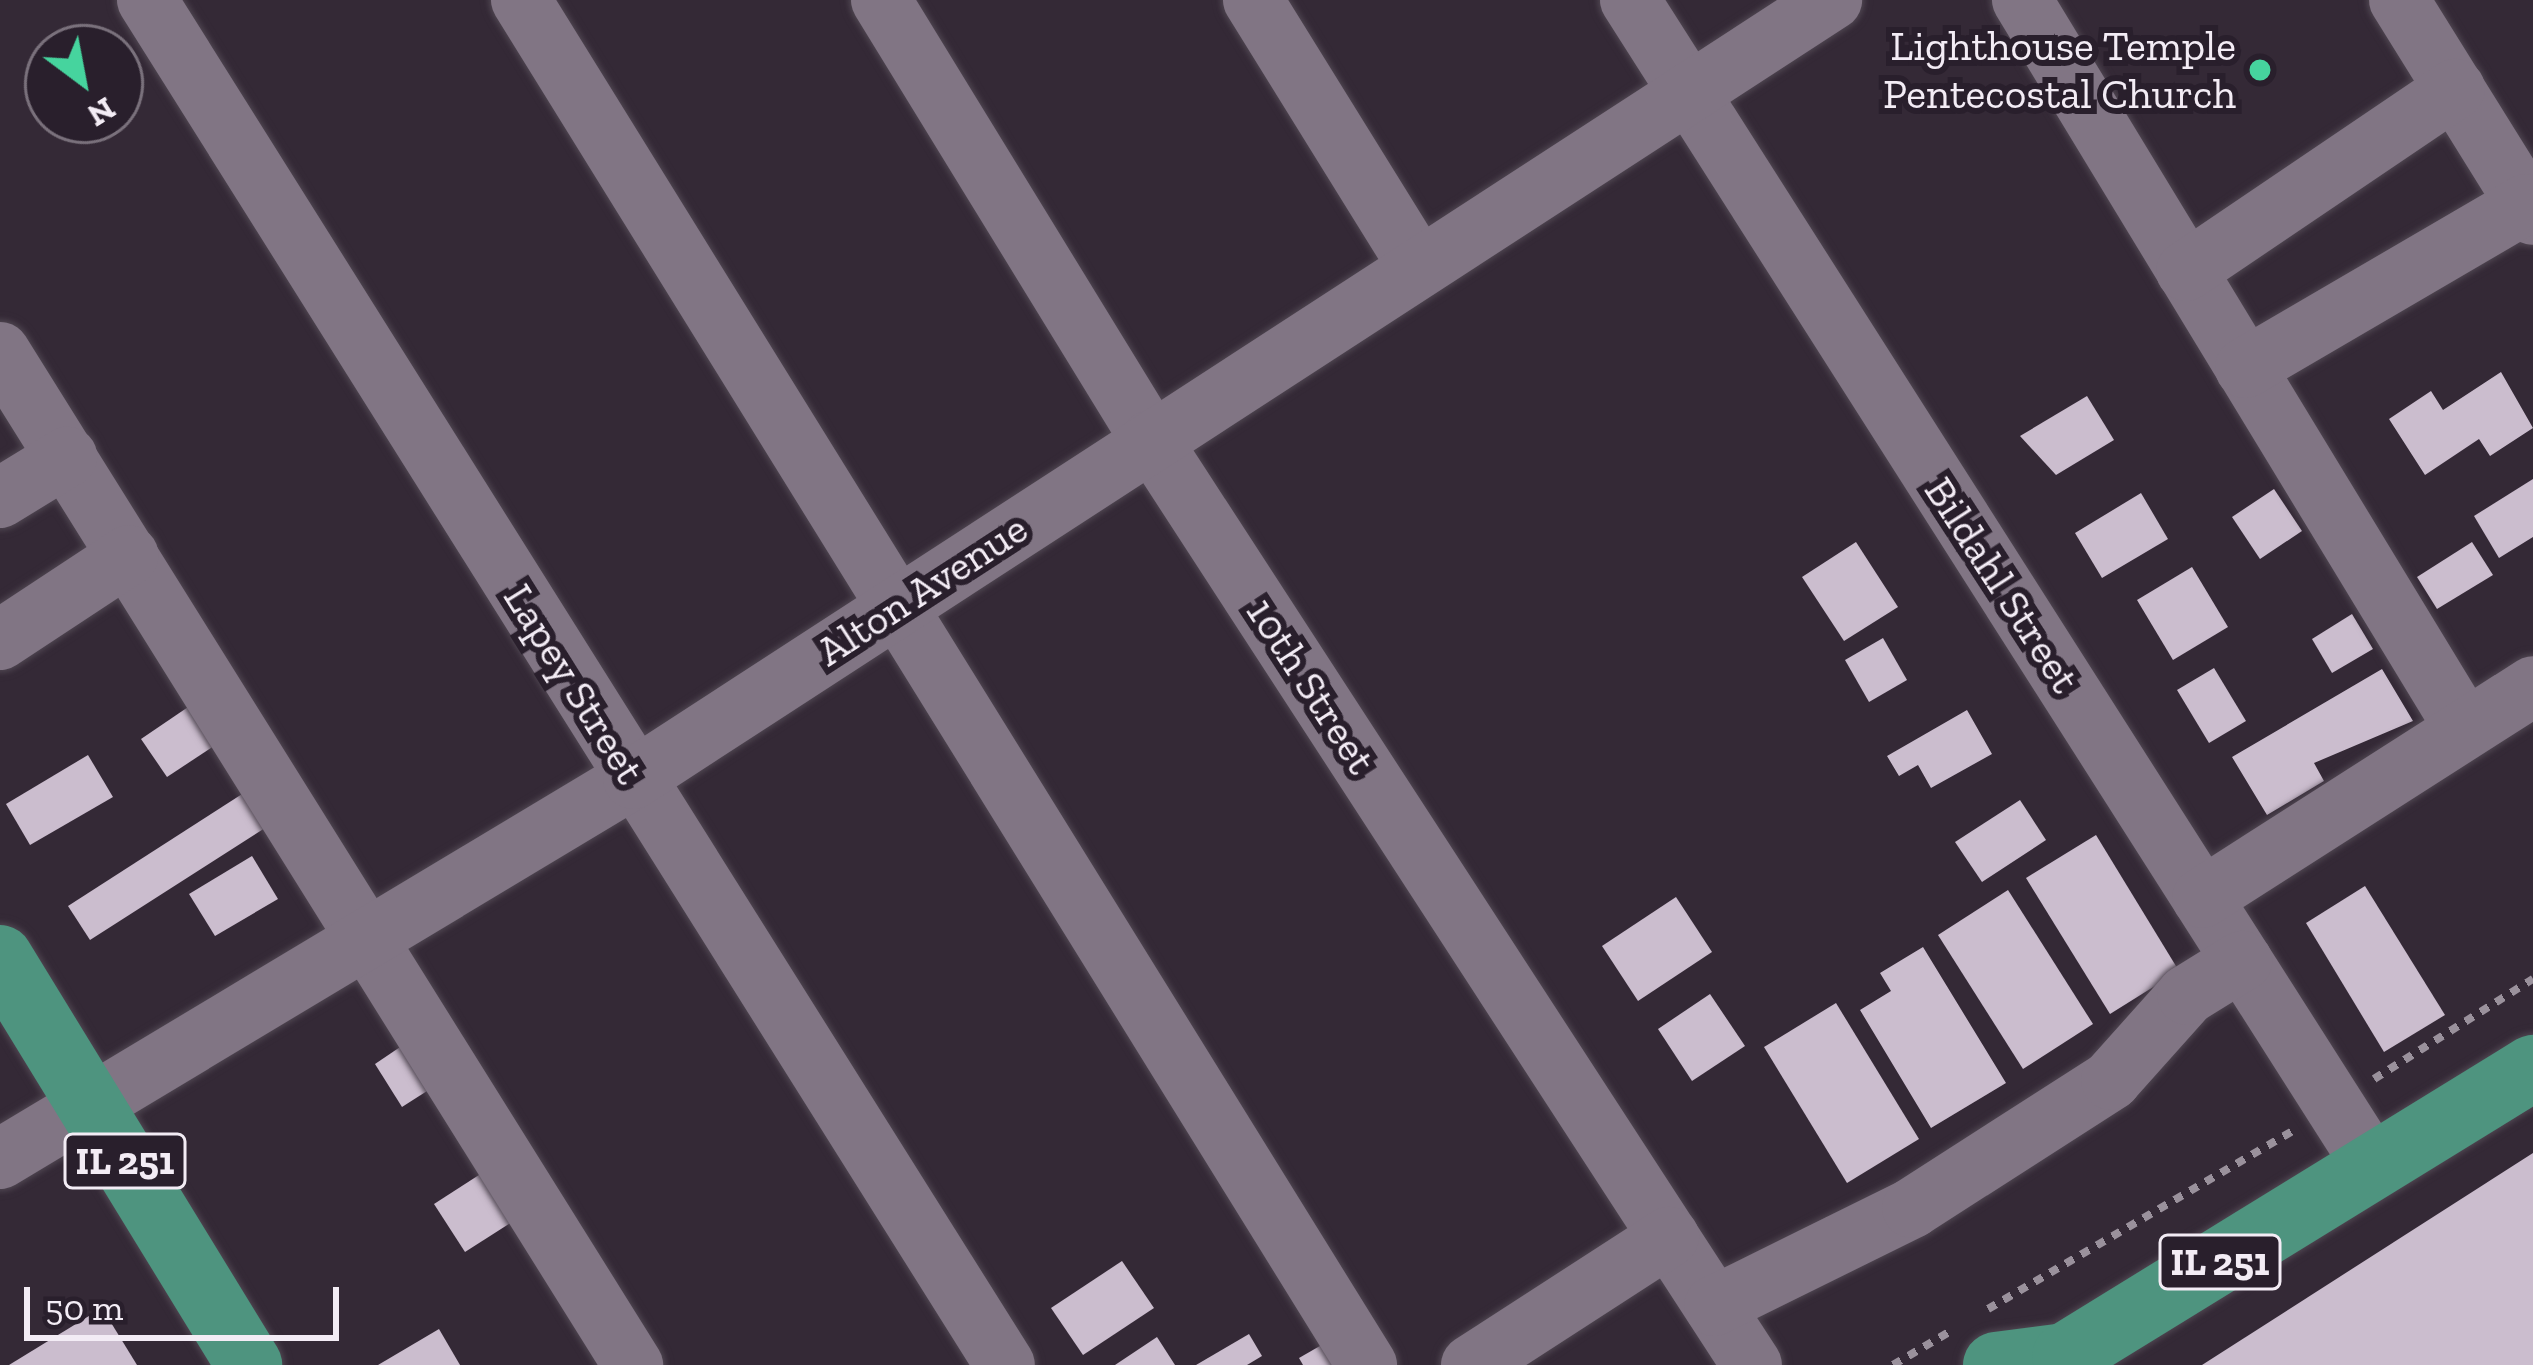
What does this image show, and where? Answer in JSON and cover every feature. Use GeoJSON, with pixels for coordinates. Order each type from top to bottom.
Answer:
{"type":"FeatureCollection","features":[{"type":"Feature","properties":{"kind":"main road","name":"IL 251"},"geometry":{"type":"LineString","coordinates":[[0,958],[249,1365]]}},
{"type":"Feature","properties":{"kind":"main road","name":"IL 251"},"geometry":{"type":"LineString","coordinates":[[1980,1334],[2063,1361],[2533,1068]]}},
{"type":"Feature","properties":{"kind":"street","name":"Lapey Street"},"geometry":{"type":"LineString","coordinates":[[148,0],[1005,1365]]}},
{"type":"Feature","properties":{"kind":"street"},"geometry":{"type":"LineString","coordinates":[[520,0],[1366,1365]]}},
{"type":"Feature","properties":{"kind":"street","name":"10th Street"},"geometry":{"type":"LineString","coordinates":[[881,0],[1150,440],[1752,1365]]}},
{"type":"Feature","properties":{"kind":"street"},"geometry":{"type":"LineString","coordinates":[[1253,0],[1418,266]]}},
{"type":"Feature","properties":{"kind":"street","name":"Bildahl Street"},"geometry":{"type":"LineString","coordinates":[[1630,0],[2374,1168]]}},
{"type":"Feature","properties":{"kind":"street","name":"Alton Avenue"},"geometry":{"type":"LineString","coordinates":[[0,1159],[633,779],[1832,0]]}},
{"type":"Feature","properties":{"kind":"street"},"geometry":{"type":"LineString","coordinates":[[2022,0],[2465,729]]}},
{"type":"Feature","properties":{"kind":"street"},"geometry":{"type":"LineString","coordinates":[[2245,368],[2530,209],[2399,0]]}},
{"type":"Feature","properties":{"kind":"street"},"geometry":{"type":"LineString","coordinates":[[2186,271],[2455,89]]}},
{"type":"Feature","properties":{"kind":"street"},"geometry":{"type":"LineString","coordinates":[[0,352],[370,935],[633,1365]]}},
{"type":"Feature","properties":{"kind":"street"},"geometry":{"type":"LineString","coordinates":[[0,498],[67,457]]}},
{"type":"Feature","properties":{"kind":"street"},"geometry":{"type":"LineString","coordinates":[[0,640],[129,555]]}},
{"type":"Feature","properties":{"kind":"street"},"geometry":{"type":"LineString","coordinates":[[2202,898],[2533,686]]}},
{"type":"Feature","properties":{"kind":"street"},"geometry":{"type":"LineString","coordinates":[[1714,1306],[1912,1208],[2111,1080],[2187,995],[2242,961]]}},
{"type":"Feature","properties":{"kind":"street"},"geometry":{"type":"LineString","coordinates":[[1471,1365],[1669,1237]]}},
{"type":"Feature","properties":{"kind":"path"},"geometry":{"type":"LineString","coordinates":[[1893,1365],[1980,1334],[2533,979]]}},
{"type":"Feature","properties":{"kind":"building"},"geometry":{"type":"Polygon","coordinates":[[[2501,372],[2533,428],[2490,456],[2479,439],[2425,475],[2389,419],[2431,391],[2443,410],[2501,372]]]}},
{"type":"Feature","properties":{"kind":"building"},"geometry":{"type":"Polygon","coordinates":[[[2087,396],[2114,440],[2056,475],[2020,436],[2087,396]]]}},
{"type":"Feature","properties":{"kind":"building"},"geometry":{"type":"Polygon","coordinates":[[[2533,479],[2533,537],[2499,558],[2474,516],[2533,479]]]}},
{"type":"Feature","properties":{"kind":"building"},"geometry":{"type":"Polygon","coordinates":[[[2274,489],[2302,531],[2260,559],[2232,517],[2274,489]]]}},
{"type":"Feature","properties":{"kind":"building"},"geometry":{"type":"Polygon","coordinates":[[[2141,493],[2168,539],[2102,578],[2075,533],[2141,493]]]}},
{"type":"Feature","properties":{"kind":"building"},"geometry":{"type":"Polygon","coordinates":[[[1856,542],[1898,607],[1844,641],[1802,577],[1856,542]]]}},
{"type":"Feature","properties":{"kind":"building"},"geometry":{"type":"Polygon","coordinates":[[[2472,542],[2493,575],[2437,609],[2417,577],[2472,542]]]}},
{"type":"Feature","properties":{"kind":"building"},"geometry":{"type":"Polygon","coordinates":[[[2192,567],[2228,627],[2173,660],[2137,600],[2192,567]]]}},
{"type":"Feature","properties":{"kind":"building"},"geometry":{"type":"Polygon","coordinates":[[[2352,614],[2373,649],[2332,673],[2312,639],[2352,614]]]}},
{"type":"Feature","properties":{"kind":"building"},"geometry":{"type":"Polygon","coordinates":[[[1883,638],[1907,680],[1869,702],[1845,660],[1883,638]]]}},
{"type":"Feature","properties":{"kind":"building"},"geometry":{"type":"Polygon","coordinates":[[[2214,668],[2246,721],[2209,743],[2177,690],[2214,668]]]}},
{"type":"Feature","properties":{"kind":"building"},"geometry":{"type":"Polygon","coordinates":[[[2382,669],[2413,721],[2314,763],[2324,781],[2267,815],[2232,757],[2382,669]]]}},
{"type":"Feature","properties":{"kind":"building"},"geometry":{"type":"Polygon","coordinates":[[[194,703],[220,742],[167,777],[141,739],[194,703]]]}},
{"type":"Feature","properties":{"kind":"building"},"geometry":{"type":"Polygon","coordinates":[[[1967,710],[1992,754],[1931,788],[1918,765],[1899,776],[1887,756],[1967,710]]]}},
{"type":"Feature","properties":{"kind":"building"},"geometry":{"type":"Polygon","coordinates":[[[88,755],[113,797],[30,845],[6,804],[88,755]]]}},
{"type":"Feature","properties":{"kind":"building"},"geometry":{"type":"Polygon","coordinates":[[[253,787],[276,821],[90,940],[68,906],[253,787]]]}},
{"type":"Feature","properties":{"kind":"building"},"geometry":{"type":"Polygon","coordinates":[[[2020,800],[2046,840],[1982,882],[1955,842],[2020,800]]]}},
{"type":"Feature","properties":{"kind":"building"},"geometry":{"type":"Polygon","coordinates":[[[2096,835],[2179,971],[2110,1014],[2026,878],[2096,835]]]}},
{"type":"Feature","properties":{"kind":"building"},"geometry":{"type":"Polygon","coordinates":[[[252,856],[278,899],[215,936],[189,894],[252,856]]]}},
{"type":"Feature","properties":{"kind":"building"},"geometry":{"type":"Polygon","coordinates":[[[2365,886],[2445,1015],[2384,1052],[2306,923],[2365,886]]]}},
{"type":"Feature","properties":{"kind":"building"},"geometry":{"type":"Polygon","coordinates":[[[2008,890],[2093,1024],[2023,1069],[1938,935],[2008,890]]]}},
{"type":"Feature","properties":{"kind":"building"},"geometry":{"type":"Polygon","coordinates":[[[1676,897],[1712,952],[1638,1001],[1602,946],[1676,897]]]}},
{"type":"Feature","properties":{"kind":"building"},"geometry":{"type":"Polygon","coordinates":[[[1923,947],[2006,1083],[1931,1128],[1860,1010],[1891,991],[1880,973],[1923,947]]]}},
{"type":"Feature","properties":{"kind":"building"},"geometry":{"type":"Polygon","coordinates":[[[1710,994],[1745,1046],[1692,1081],[1658,1029],[1710,994]]]}},
{"type":"Feature","properties":{"kind":"building"},"geometry":{"type":"Polygon","coordinates":[[[1836,1003],[1919,1139],[1847,1183],[1764,1047],[1836,1003]]]}},
{"type":"Feature","properties":{"kind":"building"},"geometry":{"type":"Polygon","coordinates":[[[409,1041],[438,1084],[402,1107],[375,1064],[409,1041]]]}},
{"type":"Feature","properties":{"kind":"building"},"geometry":{"type":"Polygon","coordinates":[[[2533,1153],[2533,1365],[2202,1365],[2533,1153]]]}},
{"type":"Feature","properties":{"kind":"building"},"geometry":{"type":"Polygon","coordinates":[[[496,1164],[526,1213],[465,1252],[434,1204],[496,1164]]]}},
{"type":"Feature","properties":{"kind":"building"},"geometry":{"type":"Polygon","coordinates":[[[1122,1261],[1154,1308],[1083,1355],[1051,1308],[1122,1261]]]}},
{"type":"Feature","properties":{"kind":"building"},"geometry":{"type":"Polygon","coordinates":[[[102,1308],[137,1365],[9,1365],[102,1308]]]}},
{"type":"Feature","properties":{"kind":"building"},"geometry":{"type":"Polygon","coordinates":[[[439,1329],[460,1365],[378,1365],[439,1329]]]}},
{"type":"Feature","properties":{"kind":"building"},"geometry":{"type":"Polygon","coordinates":[[[1249,1334],[1262,1356],[1247,1365],[1196,1365],[1249,1334]]]}},
{"type":"Feature","properties":{"kind":"building"},"geometry":{"type":"Polygon","coordinates":[[[1157,1337],[1175,1365],[1115,1365],[1157,1337]]]}},
{"type":"Feature","properties":{"kind":"building"},"geometry":{"type":"Polygon","coordinates":[[[1332,1339],[1347,1365],[1303,1365],[1299,1358],[1332,1339]]]}},
{"type":"Feature","properties":{"kind":"place","name":"Lighthouse Temple Pentecostal Church"},"geometry":{"type":"Point","coordinates":[2260,70]}}]}
